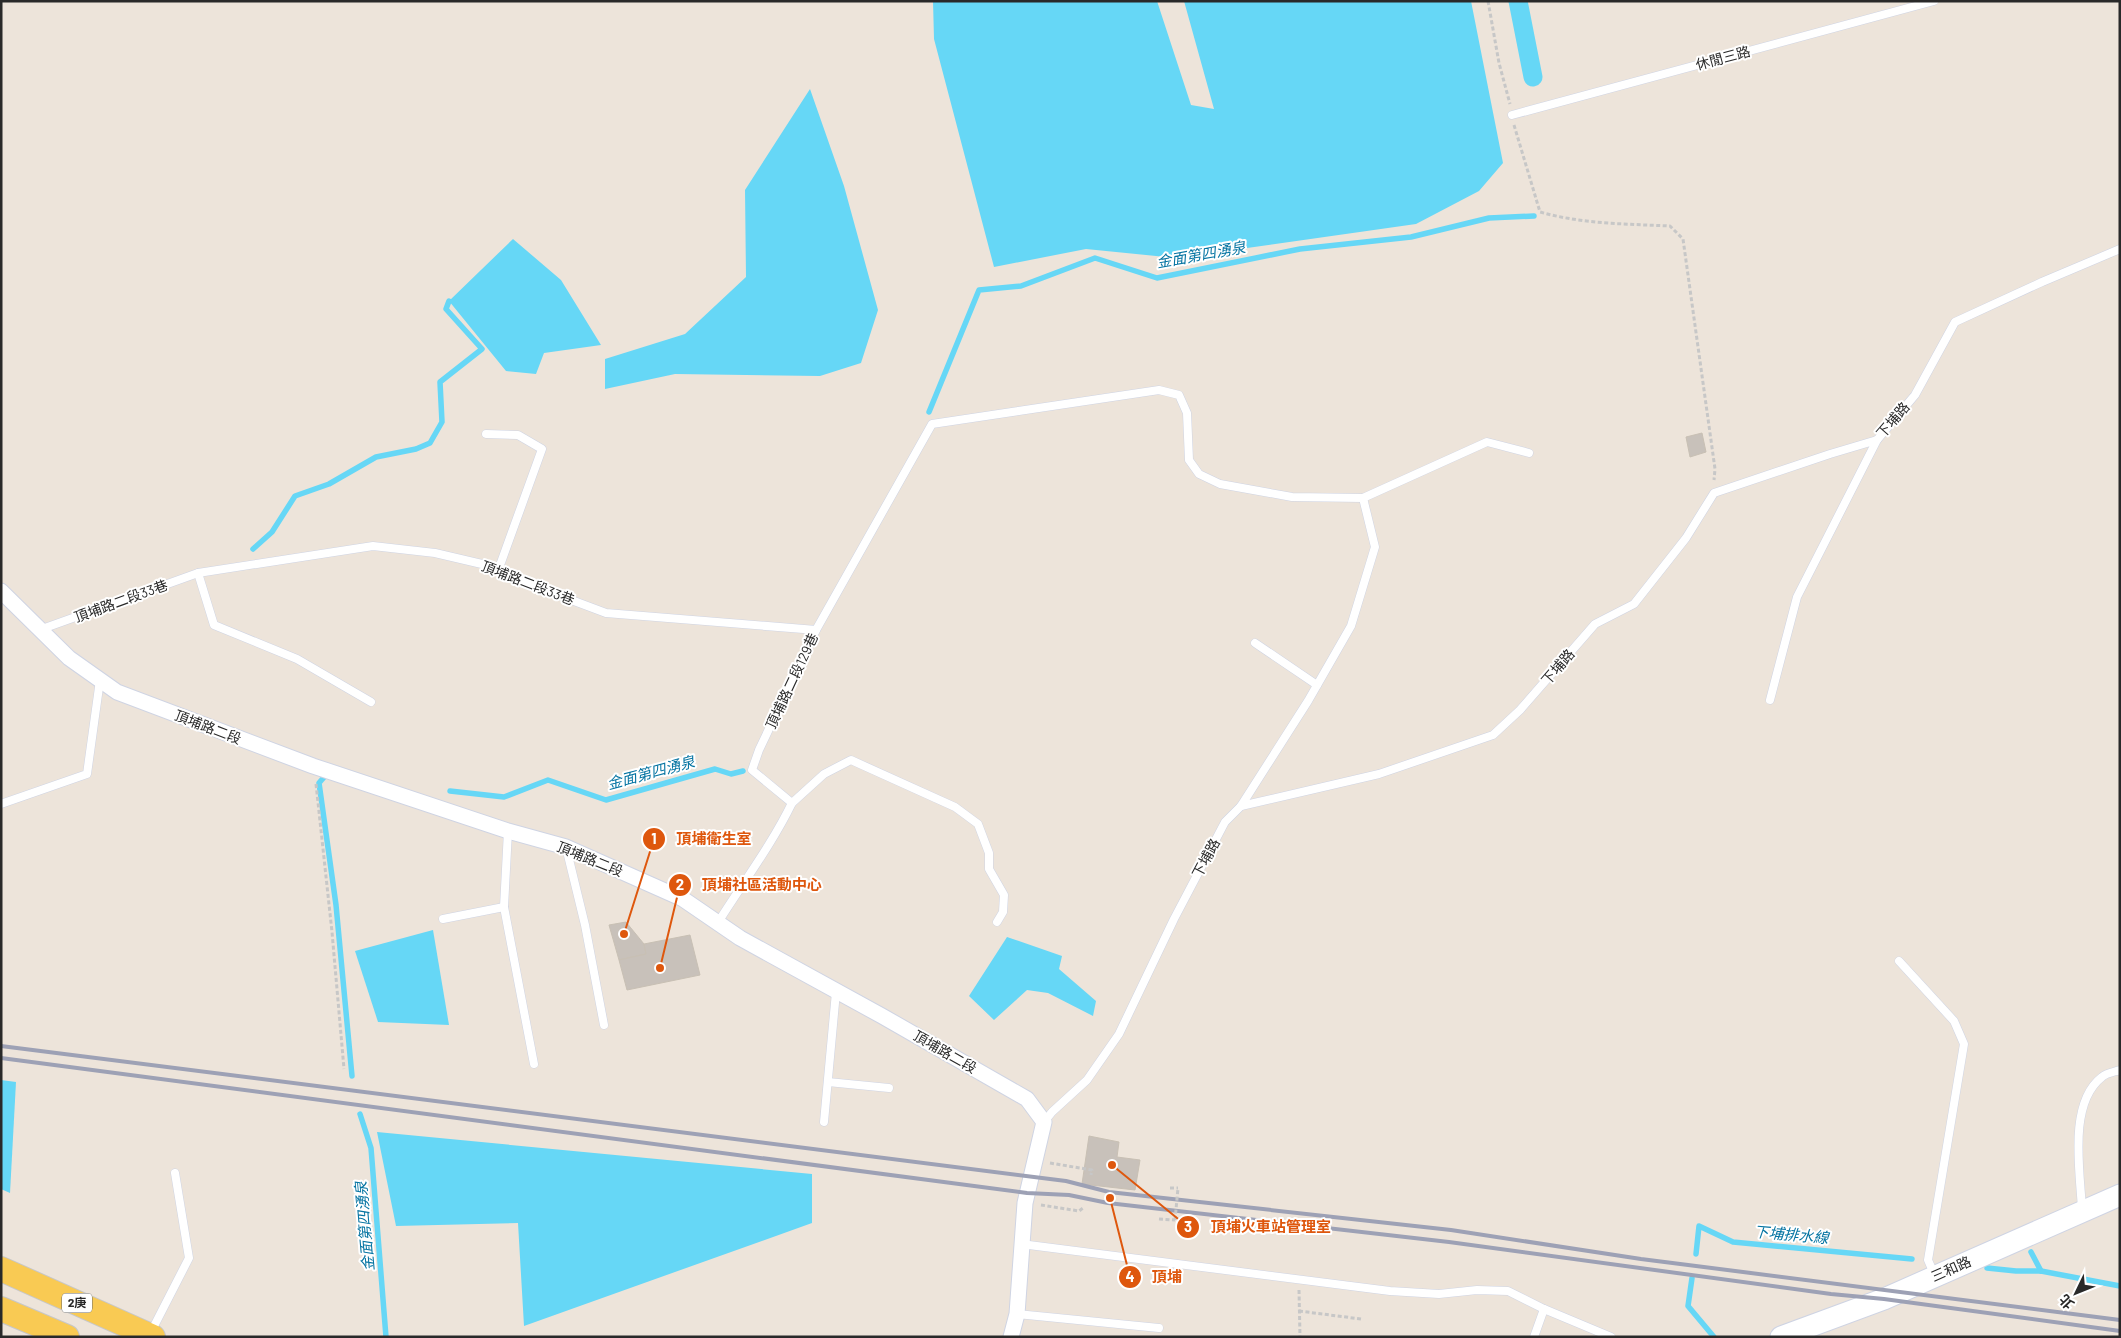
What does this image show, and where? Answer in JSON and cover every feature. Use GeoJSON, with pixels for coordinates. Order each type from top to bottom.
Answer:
{"type":"FeatureCollection","features":[{"type":"Feature","properties":{"kind":"main road","name":"三和路"},"geometry":{"type":"LineString","coordinates":[[1780,1337],[1884,1299],[2120,1195]]}},
{"type":"Feature","properties":{"kind":"main road","name":"2庚"},"geometry":{"type":"LineString","coordinates":[[1,1269],[151,1336]]}},
{"type":"Feature","properties":{"kind":"main road","name":"2庚"},"geometry":{"type":"LineString","coordinates":[[1,1308],[66,1337]]}},
{"type":"Feature","properties":{"kind":"street","name":"頂埔路二段"},"geometry":{"type":"LineString","coordinates":[[1,590],[69,658],[117,692],[313,766],[508,831],[566,848],[682,899],[717,924],[1026,1099],[1044,1122]]}},
{"type":"Feature","properties":{"kind":"street"},"geometry":{"type":"LineString","coordinates":[[1011,1337],[1017,1314],[1025,1203],[1044,1122]]}},
{"type":"Feature","properties":{"kind":"lane","name":"休閒三路"},"geometry":{"type":"LineString","coordinates":[[1512,115],[1934,1]]}},
{"type":"Feature","properties":{"kind":"lane","name":"下埔路"},"geometry":{"type":"LineString","coordinates":[[1044,1122],[1052,1112],[1087,1080],[1120,1034],[1174,919],[1225,822],[1241,806],[1379,774],[1493,735],[1520,710],[1595,624],[1634,604],[1686,538],[1714,493],[1877,440],[1915,395],[1954,322],[2120,249]]}},
{"type":"Feature","properties":{"kind":"lane","name":"頂埔路二段129巷"},"geometry":{"type":"LineString","coordinates":[[792,804],[752,770],[816,630],[932,424],[1159,390],[1179,395],[1187,413],[1189,460],[1199,474],[1220,484],[1292,497],[1363,498]]}},
{"type":"Feature","properties":{"kind":"lane"},"geometry":{"type":"LineString","coordinates":[[486,434],[518,435],[542,449],[499,568]]}},
{"type":"Feature","properties":{"kind":"lane"},"geometry":{"type":"LineString","coordinates":[[1770,700],[1797,597],[1877,440]]}},
{"type":"Feature","properties":{"kind":"lane"},"geometry":{"type":"LineString","coordinates":[[1241,806],[1317,685],[1351,626],[1376,547],[1363,498],[1487,442],[1529,453]]}},
{"type":"Feature","properties":{"kind":"lane","name":"頂埔路二段33巷"},"geometry":{"type":"LineString","coordinates":[[42,629],[198,573],[373,546],[435,553],[499,568],[518,580],[606,613],[816,630]]}},
{"type":"Feature","properties":{"kind":"lane"},"geometry":{"type":"LineString","coordinates":[[198,573],[214,625],[296,659],[371,702]]}},
{"type":"Feature","properties":{"kind":"lane"},"geometry":{"type":"LineString","coordinates":[[1255,643],[1317,685]]}},
{"type":"Feature","properties":{"kind":"lane"},"geometry":{"type":"LineString","coordinates":[[1,804],[87,774],[100,680]]}},
{"type":"Feature","properties":{"kind":"lane"},"geometry":{"type":"LineString","coordinates":[[717,924],[740,886],[778,834],[792,804],[824,774],[851,760],[955,807],[978,824],[989,853],[989,870],[1004,895],[1003,912],[997,922]]}},
{"type":"Feature","properties":{"kind":"lane"},"geometry":{"type":"LineString","coordinates":[[508,831],[504,907],[534,1064]]}},
{"type":"Feature","properties":{"kind":"lane"},"geometry":{"type":"LineString","coordinates":[[566,848],[585,924],[604,1025]]}},
{"type":"Feature","properties":{"kind":"lane"},"geometry":{"type":"LineString","coordinates":[[443,919],[504,907]]}},
{"type":"Feature","properties":{"kind":"lane"},"geometry":{"type":"LineString","coordinates":[[1900,961],[1954,1021],[1964,1044],[1928,1260],[1935,1276]]}},
{"type":"Feature","properties":{"kind":"lane"},"geometry":{"type":"LineString","coordinates":[[824,1122],[836,992]]}},
{"type":"Feature","properties":{"kind":"lane"},"geometry":{"type":"LineString","coordinates":[[2082,1211],[2078,1134],[2086,1095],[2102,1076],[2120,1070]]}},
{"type":"Feature","properties":{"kind":"lane"},"geometry":{"type":"LineString","coordinates":[[828,1082],[889,1088]]}},
{"type":"Feature","properties":{"kind":"lane"},"geometry":{"type":"LineString","coordinates":[[151,1336],[189,1258],[175,1173]]}},
{"type":"Feature","properties":{"kind":"lane"},"geometry":{"type":"LineString","coordinates":[[1021,1244],[1390,1291],[1439,1294],[1478,1290],[1508,1291],[1544,1309],[1611,1337]]}},
{"type":"Feature","properties":{"kind":"lane"},"geometry":{"type":"LineString","coordinates":[[1534,1337],[1544,1309]]}},
{"type":"Feature","properties":{"kind":"lane"},"geometry":{"type":"LineString","coordinates":[[1017,1314],[1159,1328]]}},
{"type":"Feature","properties":{"kind":"path"},"geometry":{"type":"LineString","coordinates":[[1488,1],[1512,115],[1540,212],[1569,219],[1617,224],[1670,226],[1683,239],[1715,469],[1714,493]]}},
{"type":"Feature","properties":{"kind":"path"},"geometry":{"type":"LineString","coordinates":[[313,766],[332,932],[344,1069]]}},
{"type":"Feature","properties":{"kind":"path"},"geometry":{"type":"LineString","coordinates":[[1034,1161],[1092,1170],[1091,1175]]}},
{"type":"Feature","properties":{"kind":"path"},"geometry":{"type":"LineString","coordinates":[[1159,1219],[1175,1220],[1178,1188],[1170,1188]]}},
{"type":"Feature","properties":{"kind":"path"},"geometry":{"type":"LineString","coordinates":[[1025,1203],[1079,1211],[1083,1208]]}},
{"type":"Feature","properties":{"kind":"path"},"geometry":{"type":"LineString","coordinates":[[1299,1280],[1300,1337]]}},
{"type":"Feature","properties":{"kind":"path"},"geometry":{"type":"LineString","coordinates":[[1300,1310],[1361,1319]]}},
{"type":"Feature","properties":{"kind":"water"},"geometry":{"type":"Polygon","coordinates":[[[933,1],[1157,1],[1191,105],[1214,109],[1184,1],[1471,1],[1503,163],[1479,191],[1416,224],[1176,258],[1086,249],[994,267],[934,39],[933,1]]]}},
{"type":"Feature","properties":{"kind":"water"},"geometry":{"type":"Polygon","coordinates":[[[810,89],[844,186],[878,310],[861,363],[820,376],[675,374],[605,389],[605,359],[685,334],[746,277],[745,190],[810,89]]]}},
{"type":"Feature","properties":{"kind":"water"},"geometry":{"type":"Polygon","coordinates":[[[513,239],[561,280],[601,345],[544,353],[536,374],[506,371],[449,301],[513,239]]]}},
{"type":"Feature","properties":{"kind":"water"},"geometry":{"type":"Polygon","coordinates":[[[433,930],[449,1025],[378,1022],[355,951],[433,930]]]}},
{"type":"Feature","properties":{"kind":"water"},"geometry":{"type":"Polygon","coordinates":[[[1007,937],[1062,956],[1059,969],[1096,1001],[1093,1016],[1048,993],[1027,990],[994,1020],[969,996],[1007,937]]]}},
{"type":"Feature","properties":{"kind":"water"},"geometry":{"type":"Polygon","coordinates":[[[1,1080],[16,1082],[10,1193],[1,1189],[1,1080]]]}},
{"type":"Feature","properties":{"kind":"water"},"geometry":{"type":"Polygon","coordinates":[[[377,1132],[812,1174],[812,1223],[524,1326],[518,1223],[396,1226],[377,1132]]]}},
{"type":"Feature","properties":{"kind":"building"},"geometry":{"type":"Polygon","coordinates":[[[1702,433],[1706,452],[1690,457],[1686,437],[1702,433]]]}},
{"type":"Feature","properties":{"kind":"building"},"geometry":{"type":"Polygon","coordinates":[[[626,922],[644,944],[646,954],[619,960],[609,925],[626,922]]]}},
{"type":"Feature","properties":{"kind":"building"},"geometry":{"type":"Polygon","coordinates":[[[690,935],[700,975],[627,990],[619,960],[646,954],[644,944],[690,935]]]}},
{"type":"Feature","properties":{"kind":"building"},"geometry":{"type":"Polygon","coordinates":[[[1089,1136],[1119,1142],[1117,1157],[1140,1160],[1135,1190],[1082,1184],[1089,1136]]]}},
{"type":"Feature","properties":{"kind":"waterway"},"geometry":{"type":"LineString","coordinates":[[1518,1],[1533,77]]}},
{"type":"Feature","properties":{"kind":"waterway","name":"金面第四湧泉"},"geometry":{"type":"LineString","coordinates":[[929,412],[979,290],[1021,286],[1095,258],[1157,278],[1300,249],[1411,237],[1489,218],[1534,216]]}},
{"type":"Feature","properties":{"kind":"waterway"},"geometry":{"type":"LineString","coordinates":[[253,549],[272,532],[295,496],[329,484],[376,457],[416,449],[430,443],[442,422],[440,382],[482,349],[446,309],[449,301]]}},
{"type":"Feature","properties":{"kind":"waterway","name":"金面第四湧泉"},"geometry":{"type":"LineString","coordinates":[[450,791],[504,797],[548,780],[606,800],[715,769],[731,774],[743,771]]}},
{"type":"Feature","properties":{"kind":"waterway","name":"金面第四湧泉"},"geometry":{"type":"LineString","coordinates":[[325,776],[319,783],[336,905],[352,1076]]}},
{"type":"Feature","properties":{"kind":"waterway","name":"金面第四湧泉"},"geometry":{"type":"LineString","coordinates":[[360,1114],[371,1148],[386,1337]]}},
{"type":"Feature","properties":{"kind":"waterway","name":"下埔排水線"},"geometry":{"type":"LineString","coordinates":[[1696,1254],[1699,1226],[1733,1242],[1912,1259]]}},
{"type":"Feature","properties":{"kind":"waterway"},"geometry":{"type":"LineString","coordinates":[[2031,1252],[2041,1271]]}},
{"type":"Feature","properties":{"kind":"waterway","name":"下埔排水線"},"geometry":{"type":"LineString","coordinates":[[1987,1268],[2041,1271],[2120,1286]]}},
{"type":"Feature","properties":{"kind":"waterway","name":"下埔排水線"},"geometry":{"type":"LineString","coordinates":[[1692,1278],[1688,1306],[1714,1337]]}},
{"type":"Feature","properties":{"kind":"railway"},"geometry":{"type":"LineString","coordinates":[[1,1046],[1066,1181],[1109,1192],[1451,1230],[1641,1259],[2120,1320]]}},
{"type":"Feature","properties":{"kind":"railway"},"geometry":{"type":"LineString","coordinates":[[1,1058],[1027,1193],[1069,1195],[1108,1203],[1449,1242],[2120,1331]]}},
{"type":"Feature","properties":{"kind":"place","name":"頂埔衛生室"},"geometry":{"type":"Point","coordinates":[624,934]}},
{"type":"Feature","properties":{"kind":"place","name":"頂埔社區活動中心"},"geometry":{"type":"Point","coordinates":[660,968]}},
{"type":"Feature","properties":{"kind":"place","name":"頂埔火車站管理室"},"geometry":{"type":"Point","coordinates":[1112,1165]}},
{"type":"Feature","properties":{"kind":"place","name":"頂埔"},"geometry":{"type":"Point","coordinates":[1110,1198]}}]}
